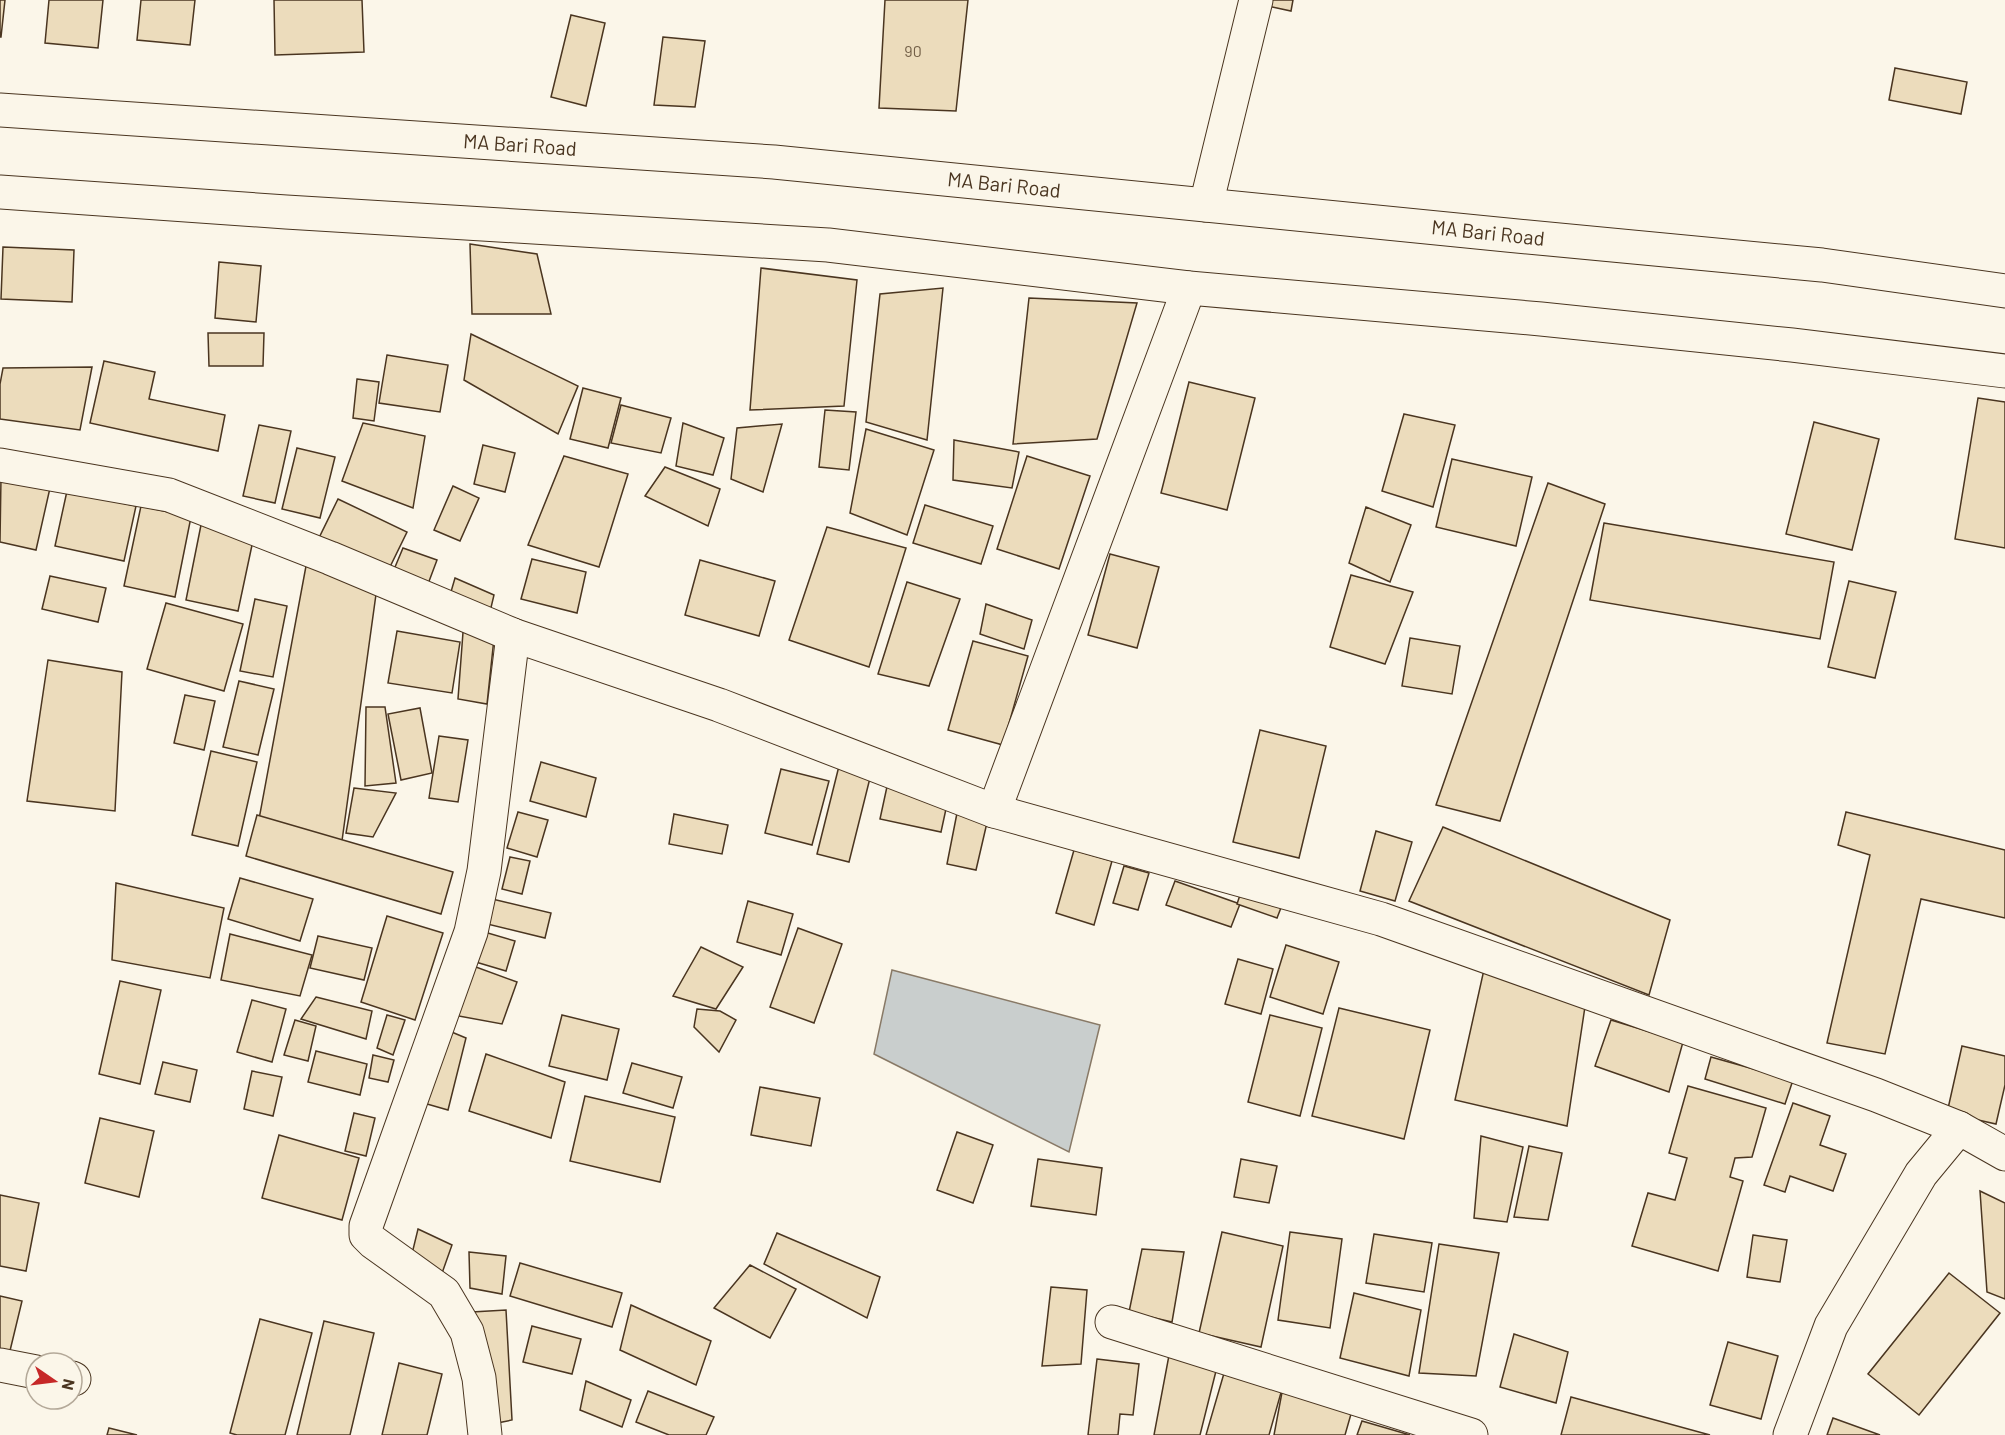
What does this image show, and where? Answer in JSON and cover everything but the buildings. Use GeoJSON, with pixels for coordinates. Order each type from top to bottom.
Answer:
{"type":"FeatureCollection","features":[{"type":"Feature","properties":{"kind":"street"},"geometry":{"type":"LineString","coordinates":[[1206,205],[1256,0]]}},
{"type":"Feature","properties":{"kind":"street","name":"MA Bari Road"},"geometry":{"type":"LineString","coordinates":[[0,110],[774,162],[1822,265],[2005,291]]}},
{"type":"Feature","properties":{"kind":"street"},"geometry":{"type":"LineString","coordinates":[[0,192],[828,245],[1189,288],[1564,321],[1792,345],[2005,371]]}},
{"type":"Feature","properties":{"kind":"street"},"geometry":{"type":"LineString","coordinates":[[994,811],[1189,288]]}},
{"type":"Feature","properties":{"kind":"street"},"geometry":{"type":"LineString","coordinates":[[0,465],[169,495],[330,558],[513,634],[719,705],[994,811],[1381,919],[1876,1095],[1959,1128],[2005,1154]]}},
{"type":"Feature","properties":{"kind":"street"},"geometry":{"type":"LineString","coordinates":[[485,1435],[479,1378],[467,1332],[444,1293],[373,1242],[366,1235],[366,1226],[471,932],[484,871],[513,634]]}},
{"type":"Feature","properties":{"kind":"street"},"geometry":{"type":"LineString","coordinates":[[1790,1435],[1831,1326],[1921,1174],[1959,1128]]}},
{"type":"Feature","properties":{"kind":"street"},"geometry":{"type":"LineString","coordinates":[[1112,1322],[1470,1435]]}},
{"type":"Feature","properties":{"kind":"street"},"geometry":{"type":"LineString","coordinates":[[0,1365],[24,1370]]}},
{"type":"Feature","properties":{"kind":"shaded area"},"geometry":{"type":"Polygon","coordinates":[[[892,970],[1100,1025],[1069,1152],[874,1054],[892,970]]]}}]}
